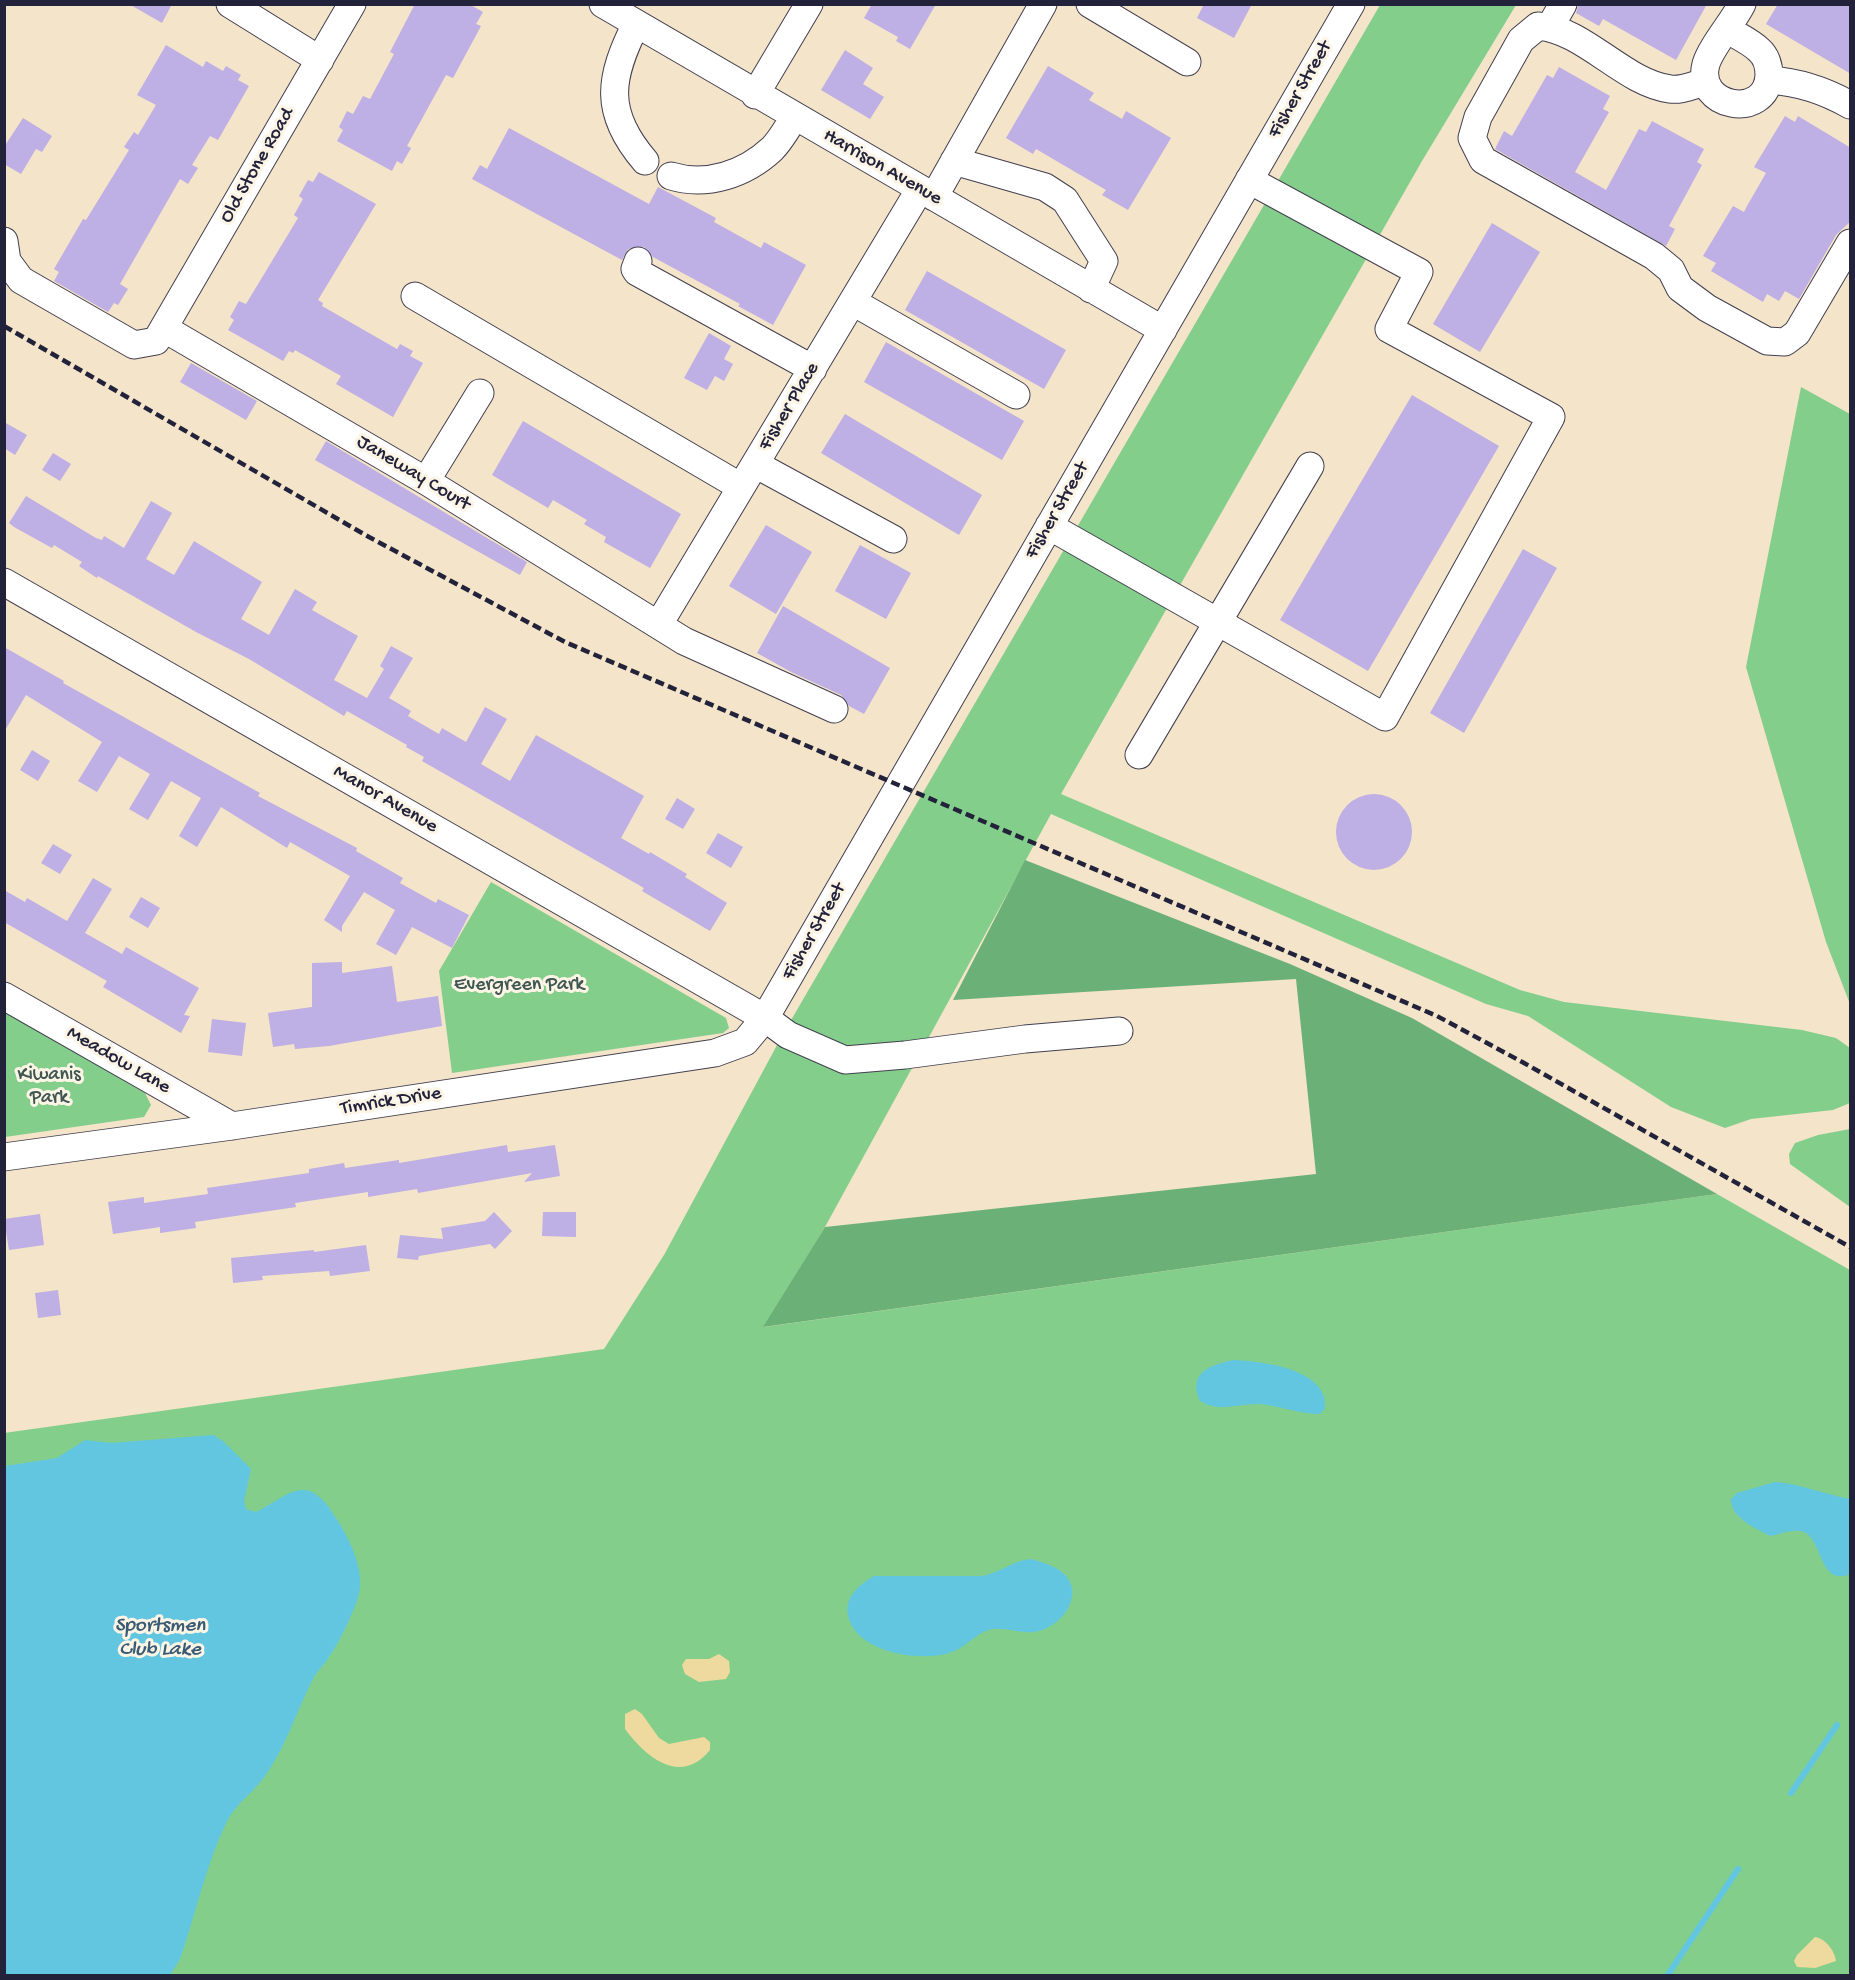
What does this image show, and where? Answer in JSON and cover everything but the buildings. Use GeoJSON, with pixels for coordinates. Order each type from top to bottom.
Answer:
{"type":"FeatureCollection","features":[{"type":"Feature","properties":{"kind":"street"},"geometry":{"type":"LineString","coordinates":[[230,4],[320,60]]}},
{"type":"Feature","properties":{"kind":"street","name":"Old Stone Road"},"geometry":{"type":"LineString","coordinates":[[165,329],[352,4]]}},
{"type":"Feature","properties":{"kind":"street","name":"Harrison Avenue"},"geometry":{"type":"LineString","coordinates":[[603,4],[755,95],[1162,330]]}},
{"type":"Feature","properties":{"kind":"street"},"geometry":{"type":"LineString","coordinates":[[755,95],[809,4]]}},
{"type":"Feature","properties":{"kind":"street","name":"Fisher Place"},"geometry":{"type":"LineString","coordinates":[[659,624],[853,302],[927,193],[954,161],[1043,4]]}},
{"type":"Feature","properties":{"kind":"street"},"geometry":{"type":"LineString","coordinates":[[1090,4],[1187,62]]}},
{"type":"Feature","properties":{"kind":"street","name":"Fisher Street"},"geometry":{"type":"LineString","coordinates":[[765,1018],[1351,4]]}},
{"type":"Feature","properties":{"kind":"street"},"geometry":{"type":"LineString","coordinates":[[1728,30],[1761,51],[1769,69],[1769,80],[1760,96],[1743,105],[1725,103],[1717,97],[1706,82],[1706,64],[1742,4]]}},
{"type":"Feature","properties":{"kind":"street"},"geometry":{"type":"LineString","coordinates":[[1706,82],[1672,90],[1653,85],[1557,16],[1538,26],[1521,40],[1478,117],[1472,138],[1483,160],[1654,256],[1671,270],[1680,288],[1698,302],[1767,341],[1785,342],[1797,333],[1851,243]]}},
{"type":"Feature","properties":{"kind":"street"},"geometry":{"type":"LineString","coordinates":[[636,24],[621,55],[614,91],[615,111],[622,131],[645,161]]}},
{"type":"Feature","properties":{"kind":"street"},"geometry":{"type":"LineString","coordinates":[[1769,80],[1808,86],[1828,92],[1851,105]]}},
{"type":"Feature","properties":{"kind":"street"},"geometry":{"type":"LineString","coordinates":[[671,176],[685,180],[706,180],[732,174],[751,165],[774,147],[794,117]]}},
{"type":"Feature","properties":{"kind":"street"},"geometry":{"type":"LineString","coordinates":[[954,161],[1045,187],[1065,200],[1104,261],[1092,289]]}},
{"type":"Feature","properties":{"kind":"street"},"geometry":{"type":"LineString","coordinates":[[1049,526],[1385,717],[1551,417],[1389,329],[1419,272],[1249,180]]}},
{"type":"Feature","properties":{"kind":"street"},"geometry":{"type":"LineString","coordinates":[[4,241],[8,261],[21,280],[134,345],[156,341],[165,329]]}},
{"type":"Feature","properties":{"kind":"street"},"geometry":{"type":"LineString","coordinates":[[638,261],[635,269],[637,272],[813,369]]}},
{"type":"Feature","properties":{"kind":"street"},"geometry":{"type":"LineString","coordinates":[[415,296],[741,487]]}},
{"type":"Feature","properties":{"kind":"street"},"geometry":{"type":"LineString","coordinates":[[853,302],[1016,394]]}},
{"type":"Feature","properties":{"kind":"street","name":"Janeway Court"},"geometry":{"type":"LineString","coordinates":[[165,329],[426,481],[684,641],[834,709]]}},
{"type":"Feature","properties":{"kind":"street"},"geometry":{"type":"LineString","coordinates":[[426,481],[480,393]]}},
{"type":"Feature","properties":{"kind":"street"},"geometry":{"type":"LineString","coordinates":[[755,464],[894,539]]}},
{"type":"Feature","properties":{"kind":"street"},"geometry":{"type":"LineString","coordinates":[[1139,755],[1310,466]]}},
{"type":"Feature","properties":{"kind":"street","name":"Manor Avenue"},"geometry":{"type":"LineString","coordinates":[[4,582],[765,1018],[788,1035],[846,1060],[905,1055],[1025,1039],[1119,1031]]}},
{"type":"Feature","properties":{"kind":"street","name":"Meadow Lane"},"geometry":{"type":"LineString","coordinates":[[4,996],[232,1126]]}},
{"type":"Feature","properties":{"kind":"street","name":"Timrick Drive"},"geometry":{"type":"LineString","coordinates":[[4,1157],[232,1126],[715,1053],[744,1041],[765,1018]]}},
{"type":"Feature","properties":{"kind":"green space"},"geometry":{"type":"Polygon","coordinates":[[[1380,5],[1516,5],[1422,161],[1061,794],[1520,990],[1564,1002],[1802,1030],[1836,1038],[1850,1048],[1850,1103],[1833,1110],[1751,1119],[1725,1128],[1671,1107],[1528,1016],[1486,1004],[1051,814],[825,1227],[764,1327],[1717,1194],[1850,1270],[1850,1975],[5,1975],[4,1433],[604,1349],[664,1255],[783,1034],[1380,5]]]}},
{"type":"Feature","properties":{"kind":"green space"},"geometry":{"type":"Polygon","coordinates":[[[1801,387],[1850,414],[1850,1004],[1826,942],[1746,667],[1801,387]]]}},
{"type":"Feature","properties":{"kind":"green space"},"geometry":{"type":"Polygon","coordinates":[[[1025,860],[1290,964],[1412,1018],[1717,1194],[763,1327],[825,1227],[1316,1174],[1296,979],[953,1000],[1025,860]]]}},
{"type":"Feature","properties":{"kind":"green space","name":"Evergreen Park"},"geometry":{"type":"Polygon","coordinates":[[[491,882],[726,1018],[729,1028],[723,1033],[452,1073],[439,971],[491,882]]]}},
{"type":"Feature","properties":{"kind":"green space","name":"Kiwanis Park"},"geometry":{"type":"Polygon","coordinates":[[[5,1012],[145,1093],[151,1105],[144,1117],[5,1137],[5,1012]]]}},
{"type":"Feature","properties":{"kind":"green space"},"geometry":{"type":"Polygon","coordinates":[[[1850,1129],[1850,1207],[1790,1164],[1789,1154],[1795,1143],[1818,1135],[1850,1129]]]}},
{"type":"Feature","properties":{"kind":"sand"},"geometry":{"type":"Polygon","coordinates":[[[719,1654],[729,1661],[730,1672],[726,1679],[699,1682],[685,1674],[682,1665],[686,1659],[709,1659],[719,1654]]]}},
{"type":"Feature","properties":{"kind":"sand"},"geometry":{"type":"Polygon","coordinates":[[[635,1709],[642,1714],[659,1738],[669,1744],[704,1737],[710,1742],[710,1750],[699,1761],[687,1766],[675,1767],[664,1764],[642,1749],[625,1729],[625,1714],[635,1709]]]}},
{"type":"Feature","properties":{"kind":"sand"},"geometry":{"type":"Polygon","coordinates":[[[1815,1937],[1829,1946],[1836,1961],[1815,1968],[1797,1967],[1794,1961],[1797,1955],[1815,1937]]]}},
{"type":"Feature","properties":{"kind":"water"},"geometry":{"type":"Polygon","coordinates":[[[1233,1360],[1275,1365],[1305,1376],[1316,1384],[1323,1395],[1325,1408],[1320,1414],[1312,1414],[1260,1404],[1222,1407],[1207,1405],[1200,1401],[1197,1383],[1203,1372],[1217,1364],[1233,1360]]]}},
{"type":"Feature","properties":{"kind":"water","name":"Sportsmen Club Lake"},"geometry":{"type":"Polygon","coordinates":[[[213,1435],[223,1441],[251,1469],[244,1501],[246,1509],[256,1512],[288,1494],[306,1490],[324,1502],[339,1523],[356,1559],[360,1578],[359,1594],[343,1633],[313,1679],[284,1744],[258,1785],[227,1821],[207,1871],[180,1959],[170,1975],[5,1975],[5,1466],[57,1458],[85,1440],[111,1443],[213,1435]]]}},
{"type":"Feature","properties":{"kind":"water"},"geometry":{"type":"Polygon","coordinates":[[[1775,1482],[1850,1499],[1850,1574],[1840,1576],[1832,1574],[1822,1561],[1815,1544],[1804,1532],[1792,1531],[1771,1536],[1739,1517],[1731,1499],[1737,1493],[1775,1482]]]}},
{"type":"Feature","properties":{"kind":"water"},"geometry":{"type":"Polygon","coordinates":[[[1030,1559],[1049,1565],[1061,1572],[1070,1581],[1072,1588],[1067,1611],[1056,1623],[1041,1630],[1028,1632],[988,1630],[949,1653],[937,1656],[906,1655],[890,1652],[863,1638],[853,1628],[848,1615],[848,1602],[854,1592],[874,1576],[982,1576],[1030,1559]]]}},
{"type":"Feature","properties":{"kind":"waterway"},"geometry":{"type":"LineString","coordinates":[[1791,1793],[1837,1725]]}},
{"type":"Feature","properties":{"kind":"waterway"},"geometry":{"type":"LineString","coordinates":[[1667,1976],[1738,1869]]}},
{"type":"Feature","properties":{"kind":"railway"},"geometry":{"type":"LineString","coordinates":[[4,326],[369,537],[565,642],[1437,1016],[1850,1247]]}}]}
